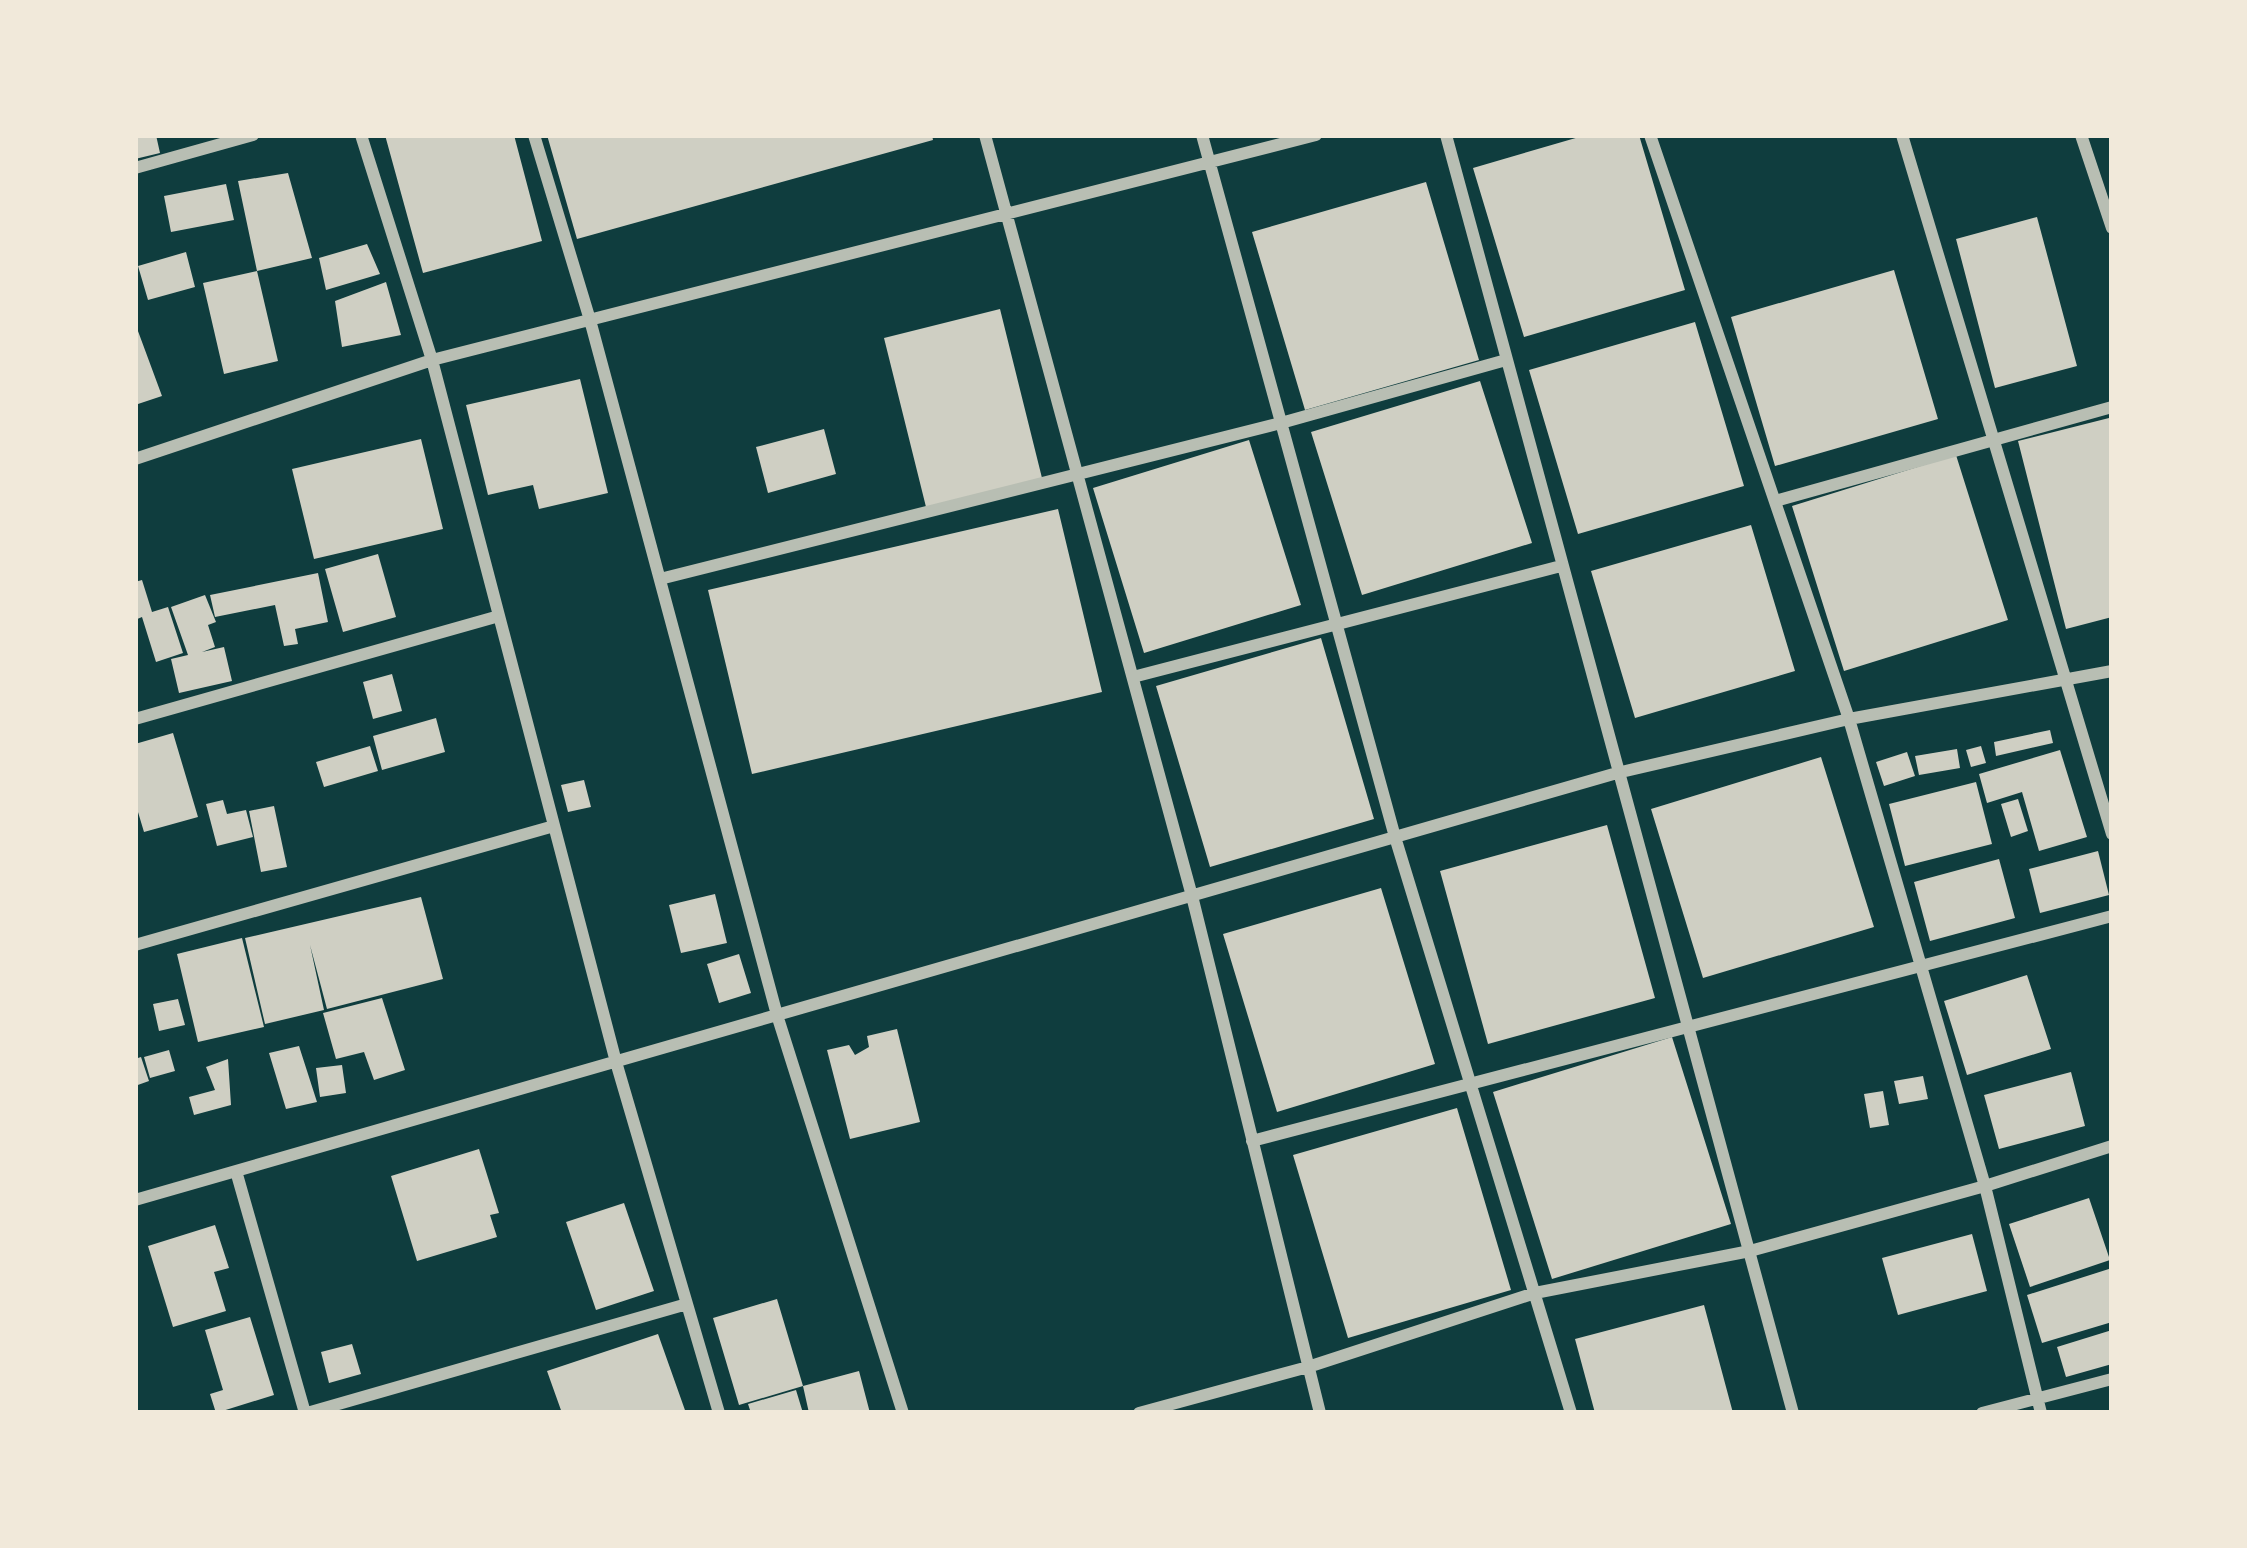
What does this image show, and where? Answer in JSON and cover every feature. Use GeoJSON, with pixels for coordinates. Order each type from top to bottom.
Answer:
{"type":"FeatureCollection","features":[{"type":"Feature","properties":{"kind":"street"},"geometry":{"type":"LineString","coordinates":[[135,167],[253,135]]}},
{"type":"Feature","properties":{"kind":"street"},"geometry":{"type":"LineString","coordinates":[[361,135],[432,360],[616,1062],[719,1413]]}},
{"type":"Feature","properties":{"kind":"street"},"geometry":{"type":"LineString","coordinates":[[534,135],[590,320],[777,1015],[903,1413]]}},
{"type":"Feature","properties":{"kind":"street"},"geometry":{"type":"LineString","coordinates":[[985,135],[1192,896],[1320,1413]]}},
{"type":"Feature","properties":{"kind":"street"},"geometry":{"type":"LineString","coordinates":[[1202,135],[1396,838],[1571,1413]]}},
{"type":"Feature","properties":{"kind":"street"},"geometry":{"type":"LineString","coordinates":[[135,459],[432,360],[1316,135]]}},
{"type":"Feature","properties":{"kind":"street"},"geometry":{"type":"LineString","coordinates":[[1446,135],[1793,1413]]}},
{"type":"Feature","properties":{"kind":"street"},"geometry":{"type":"LineString","coordinates":[[1650,135],[1850,719],[1985,1186],[2039,1406]]}},
{"type":"Feature","properties":{"kind":"street"},"geometry":{"type":"LineString","coordinates":[[1902,135],[1991,438],[2069,678],[2112,834]]}},
{"type":"Feature","properties":{"kind":"street"},"geometry":{"type":"LineString","coordinates":[[2081,135],[2112,228]]}},
{"type":"Feature","properties":{"kind":"street"},"geometry":{"type":"LineString","coordinates":[[660,579],[1281,423],[1505,360]]}},
{"type":"Feature","properties":{"kind":"street"},"geometry":{"type":"LineString","coordinates":[[1775,501],[2112,407]]}},
{"type":"Feature","properties":{"kind":"street"},"geometry":{"type":"LineString","coordinates":[[1133,677],[1561,566]]}},
{"type":"Feature","properties":{"kind":"street"},"geometry":{"type":"LineString","coordinates":[[135,719],[499,616]]}},
{"type":"Feature","properties":{"kind":"street"},"geometry":{"type":"LineString","coordinates":[[135,1200],[1617,773],[1850,719],[2112,671]]}},
{"type":"Feature","properties":{"kind":"street"},"geometry":{"type":"LineString","coordinates":[[135,945],[554,826]]}},
{"type":"Feature","properties":{"kind":"street"},"geometry":{"type":"LineString","coordinates":[[1252,1141],[2112,916]]}},
{"type":"Feature","properties":{"kind":"street"},"geometry":{"type":"LineString","coordinates":[[1139,1413],[1308,1367],[1535,1293],[1750,1251],[2112,1146]]}},
{"type":"Feature","properties":{"kind":"street"},"geometry":{"type":"LineString","coordinates":[[236,1172],[306,1413],[687,1304]]}},
{"type":"Feature","properties":{"kind":"street"},"geometry":{"type":"LineString","coordinates":[[1982,1413],[2039,1406],[2112,1379]]}},
{"type":"Feature","properties":{"kind":"building"},"geometry":{"type":"Polygon","coordinates":[[[135,135],[156,135],[160,153],[135,159],[135,135]]]}},
{"type":"Feature","properties":{"kind":"building"},"geometry":{"type":"Polygon","coordinates":[[[385,135],[514,135],[542,241],[423,273],[385,135]]]}},
{"type":"Feature","properties":{"kind":"building"},"geometry":{"type":"Polygon","coordinates":[[[547,135],[932,135],[933,140],[577,239],[547,135]]]}},
{"type":"Feature","properties":{"kind":"building"},"geometry":{"type":"Polygon","coordinates":[[[1586,135],[1639,135],[1685,290],[1524,337],[1473,168],[1586,135]]]}},
{"type":"Feature","properties":{"kind":"building"},"geometry":{"type":"Polygon","coordinates":[[[288,173],[312,258],[257,271],[238,181],[288,173]]]}},
{"type":"Feature","properties":{"kind":"building"},"geometry":{"type":"Polygon","coordinates":[[[1426,182],[1479,360],[1305,410],[1252,232],[1426,182]]]}},
{"type":"Feature","properties":{"kind":"building"},"geometry":{"type":"Polygon","coordinates":[[[226,184],[234,220],[171,232],[164,196],[226,184]]]}},
{"type":"Feature","properties":{"kind":"building"},"geometry":{"type":"Polygon","coordinates":[[[2037,217],[2077,366],[1995,388],[1956,239],[2037,217]]]}},
{"type":"Feature","properties":{"kind":"building"},"geometry":{"type":"Polygon","coordinates":[[[367,244],[380,274],[326,290],[319,258],[367,244]]]}},
{"type":"Feature","properties":{"kind":"building"},"geometry":{"type":"Polygon","coordinates":[[[186,252],[195,287],[148,300],[138,266],[186,252]]]}},
{"type":"Feature","properties":{"kind":"building"},"geometry":{"type":"Polygon","coordinates":[[[1894,270],[1938,419],[1775,466],[1731,317],[1894,270]]]}},
{"type":"Feature","properties":{"kind":"building"},"geometry":{"type":"Polygon","coordinates":[[[257,271],[278,361],[224,374],[203,283],[257,271]]]}},
{"type":"Feature","properties":{"kind":"building"},"geometry":{"type":"Polygon","coordinates":[[[386,282],[401,335],[342,347],[335,301],[386,282]]]}},
{"type":"Feature","properties":{"kind":"building"},"geometry":{"type":"Polygon","coordinates":[[[1000,309],[1042,478],[926,507],[884,338],[1000,309]]]}},
{"type":"Feature","properties":{"kind":"building"},"geometry":{"type":"Polygon","coordinates":[[[1695,322],[1744,486],[1578,534],[1529,370],[1695,322]]]}},
{"type":"Feature","properties":{"kind":"building"},"geometry":{"type":"Polygon","coordinates":[[[135,323],[162,396],[135,405],[135,323]]]}},
{"type":"Feature","properties":{"kind":"building"},"geometry":{"type":"Polygon","coordinates":[[[580,379],[608,493],[539,509],[533,485],[488,495],[466,405],[580,379]]]}},
{"type":"Feature","properties":{"kind":"building"},"geometry":{"type":"Polygon","coordinates":[[[1480,381],[1532,543],[1362,595],[1311,432],[1480,381]]]}},
{"type":"Feature","properties":{"kind":"building"},"geometry":{"type":"Polygon","coordinates":[[[2109,418],[2112,617],[2066,629],[2018,441],[2109,418]]]}},
{"type":"Feature","properties":{"kind":"building"},"geometry":{"type":"Polygon","coordinates":[[[824,429],[836,474],[768,493],[756,447],[824,429]]]}},
{"type":"Feature","properties":{"kind":"building"},"geometry":{"type":"Polygon","coordinates":[[[421,439],[443,529],[314,559],[292,469],[421,439]]]}},
{"type":"Feature","properties":{"kind":"building"},"geometry":{"type":"Polygon","coordinates":[[[1249,440],[1301,605],[1144,653],[1093,488],[1249,440]]]}},
{"type":"Feature","properties":{"kind":"building"},"geometry":{"type":"Polygon","coordinates":[[[1956,455],[2008,620],[1844,671],[1792,506],[1956,455]]]}},
{"type":"Feature","properties":{"kind":"building"},"geometry":{"type":"Polygon","coordinates":[[[1058,509],[1102,692],[752,774],[708,590],[1058,509]]]}},
{"type":"Feature","properties":{"kind":"building"},"geometry":{"type":"Polygon","coordinates":[[[1751,525],[1795,671],[1635,718],[1591,571],[1751,525]]]}},
{"type":"Feature","properties":{"kind":"building"},"geometry":{"type":"Polygon","coordinates":[[[378,554],[396,617],[343,632],[325,569],[378,554]]]}},
{"type":"Feature","properties":{"kind":"building"},"geometry":{"type":"Polygon","coordinates":[[[318,573],[328,622],[295,629],[298,644],[284,646],[275,605],[215,617],[210,595],[318,573]]]}},
{"type":"Feature","properties":{"kind":"building"},"geometry":{"type":"Polygon","coordinates":[[[142,580],[152,612],[168,607],[183,653],[156,662],[142,617],[135,620],[135,582],[142,580]]]}},
{"type":"Feature","properties":{"kind":"building"},"geometry":{"type":"Polygon","coordinates":[[[205,595],[216,622],[208,625],[215,647],[202,652],[224,647],[232,681],[179,693],[171,659],[188,655],[171,607],[205,595]]]}},
{"type":"Feature","properties":{"kind":"building"},"geometry":{"type":"Polygon","coordinates":[[[1321,638],[1374,819],[1210,867],[1156,686],[1321,638]]]}},
{"type":"Feature","properties":{"kind":"building"},"geometry":{"type":"Polygon","coordinates":[[[392,674],[402,711],[373,719],[363,682],[392,674]]]}},
{"type":"Feature","properties":{"kind":"building"},"geometry":{"type":"Polygon","coordinates":[[[436,718],[445,752],[382,770],[373,736],[436,718]]]}},
{"type":"Feature","properties":{"kind":"building"},"geometry":{"type":"Polygon","coordinates":[[[2050,730],[2053,743],[1996,756],[1994,742],[2050,730]]]}},
{"type":"Feature","properties":{"kind":"building"},"geometry":{"type":"Polygon","coordinates":[[[173,733],[198,817],[144,832],[135,802],[135,744],[173,733]]]}},
{"type":"Feature","properties":{"kind":"building"},"geometry":{"type":"Polygon","coordinates":[[[370,746],[378,771],[324,787],[316,762],[370,746]]]}},
{"type":"Feature","properties":{"kind":"building"},"geometry":{"type":"Polygon","coordinates":[[[1981,746],[1986,763],[1971,767],[1966,750],[1981,746]]]}},
{"type":"Feature","properties":{"kind":"building"},"geometry":{"type":"Polygon","coordinates":[[[1957,749],[1960,768],[1919,775],[1915,756],[1957,749]]]}},
{"type":"Feature","properties":{"kind":"building"},"geometry":{"type":"Polygon","coordinates":[[[2060,750],[2087,837],[2039,851],[2022,792],[1987,803],[1979,774],[2060,750]]]}},
{"type":"Feature","properties":{"kind":"building"},"geometry":{"type":"Polygon","coordinates":[[[1907,752],[1915,776],[1884,786],[1876,762],[1907,752]]]}},
{"type":"Feature","properties":{"kind":"building"},"geometry":{"type":"Polygon","coordinates":[[[1821,757],[1874,927],[1703,978],[1651,809],[1821,757]]]}},
{"type":"Feature","properties":{"kind":"building"},"geometry":{"type":"Polygon","coordinates":[[[584,780],[591,807],[568,812],[561,785],[584,780]]]}},
{"type":"Feature","properties":{"kind":"building"},"geometry":{"type":"Polygon","coordinates":[[[1976,782],[1992,844],[1905,866],[1889,804],[1976,782]]]}},
{"type":"Feature","properties":{"kind":"building"},"geometry":{"type":"Polygon","coordinates":[[[2018,799],[2028,831],[2011,837],[2001,804],[2018,799]]]}},
{"type":"Feature","properties":{"kind":"building"},"geometry":{"type":"Polygon","coordinates":[[[223,800],[227,814],[246,810],[253,837],[217,846],[206,804],[223,800]]]}},
{"type":"Feature","properties":{"kind":"building"},"geometry":{"type":"Polygon","coordinates":[[[274,806],[287,867],[261,872],[249,811],[274,806]]]}},
{"type":"Feature","properties":{"kind":"building"},"geometry":{"type":"Polygon","coordinates":[[[1607,825],[1655,998],[1488,1044],[1440,871],[1607,825]]]}},
{"type":"Feature","properties":{"kind":"building"},"geometry":{"type":"Polygon","coordinates":[[[2098,851],[2109,895],[2040,913],[2029,869],[2098,851]]]}},
{"type":"Feature","properties":{"kind":"building"},"geometry":{"type":"Polygon","coordinates":[[[1999,859],[2015,918],[1930,941],[1914,882],[1999,859]]]}},
{"type":"Feature","properties":{"kind":"building"},"geometry":{"type":"Polygon","coordinates":[[[1381,888],[1435,1064],[1277,1112],[1223,934],[1381,888]]]}},
{"type":"Feature","properties":{"kind":"building"},"geometry":{"type":"Polygon","coordinates":[[[715,894],[727,943],[681,953],[669,905],[715,894]]]}},
{"type":"Feature","properties":{"kind":"building"},"geometry":{"type":"Polygon","coordinates":[[[421,897],[443,979],[327,1009],[310,945],[324,1010],[265,1024],[245,938],[421,897]]]}},
{"type":"Feature","properties":{"kind":"building"},"geometry":{"type":"Polygon","coordinates":[[[242,938],[264,1027],[198,1042],[177,954],[242,938]]]}},
{"type":"Feature","properties":{"kind":"building"},"geometry":{"type":"Polygon","coordinates":[[[739,954],[751,993],[719,1003],[707,964],[739,954]]]}},
{"type":"Feature","properties":{"kind":"building"},"geometry":{"type":"Polygon","coordinates":[[[2027,975],[2051,1049],[1967,1075],[1944,1001],[2027,975]]]}},
{"type":"Feature","properties":{"kind":"building"},"geometry":{"type":"Polygon","coordinates":[[[382,998],[405,1070],[374,1080],[364,1052],[336,1059],[323,1013],[382,998]]]}},
{"type":"Feature","properties":{"kind":"building"},"geometry":{"type":"Polygon","coordinates":[[[178,999],[185,1025],[159,1031],[153,1004],[178,999]]]}},
{"type":"Feature","properties":{"kind":"building"},"geometry":{"type":"Polygon","coordinates":[[[897,1029],[920,1122],[850,1139],[827,1050],[849,1045],[855,1055],[869,1047],[867,1036],[897,1029]]]}},
{"type":"Feature","properties":{"kind":"building"},"geometry":{"type":"Polygon","coordinates":[[[1672,1037],[1731,1224],[1552,1279],[1493,1092],[1672,1037]]]}},
{"type":"Feature","properties":{"kind":"building"},"geometry":{"type":"Polygon","coordinates":[[[299,1046],[317,1102],[286,1109],[269,1053],[299,1046]]]}},
{"type":"Feature","properties":{"kind":"building"},"geometry":{"type":"Polygon","coordinates":[[[169,1050],[175,1071],[150,1078],[144,1057],[169,1050]]]}},
{"type":"Feature","properties":{"kind":"building"},"geometry":{"type":"Polygon","coordinates":[[[141,1057],[149,1081],[135,1086],[135,1059],[141,1057]]]}},
{"type":"Feature","properties":{"kind":"building"},"geometry":{"type":"Polygon","coordinates":[[[228,1059],[231,1105],[194,1115],[189,1097],[215,1090],[206,1067],[228,1059]]]}},
{"type":"Feature","properties":{"kind":"building"},"geometry":{"type":"Polygon","coordinates":[[[342,1065],[346,1093],[320,1097],[316,1068],[342,1065]]]}},
{"type":"Feature","properties":{"kind":"building"},"geometry":{"type":"Polygon","coordinates":[[[2071,1072],[2085,1126],[1999,1149],[1984,1095],[2071,1072]]]}},
{"type":"Feature","properties":{"kind":"building"},"geometry":{"type":"Polygon","coordinates":[[[1923,1076],[1928,1099],[1899,1104],[1894,1081],[1923,1076]]]}},
{"type":"Feature","properties":{"kind":"building"},"geometry":{"type":"Polygon","coordinates":[[[1883,1091],[1889,1125],[1870,1128],[1864,1094],[1883,1091]]]}},
{"type":"Feature","properties":{"kind":"building"},"geometry":{"type":"Polygon","coordinates":[[[1457,1108],[1511,1290],[1348,1338],[1293,1155],[1457,1108]]]}},
{"type":"Feature","properties":{"kind":"building"},"geometry":{"type":"Polygon","coordinates":[[[479,1149],[499,1213],[490,1215],[497,1237],[417,1261],[391,1176],[479,1149]]]}},
{"type":"Feature","properties":{"kind":"building"},"geometry":{"type":"Polygon","coordinates":[[[2089,1198],[2110,1260],[2030,1287],[2009,1224],[2089,1198]]]}},
{"type":"Feature","properties":{"kind":"building"},"geometry":{"type":"Polygon","coordinates":[[[624,1203],[654,1291],[596,1310],[566,1222],[624,1203]]]}},
{"type":"Feature","properties":{"kind":"building"},"geometry":{"type":"Polygon","coordinates":[[[215,1225],[229,1268],[214,1272],[226,1311],[173,1327],[148,1246],[215,1225]]]}},
{"type":"Feature","properties":{"kind":"building"},"geometry":{"type":"Polygon","coordinates":[[[1972,1234],[1987,1291],[1898,1315],[1882,1258],[1972,1234]]]}},
{"type":"Feature","properties":{"kind":"building"},"geometry":{"type":"Polygon","coordinates":[[[2112,1268],[2112,1322],[2042,1343],[2027,1295],[2112,1268]]]}},
{"type":"Feature","properties":{"kind":"building"},"geometry":{"type":"Polygon","coordinates":[[[777,1299],[803,1386],[739,1405],[713,1318],[777,1299]]]}},
{"type":"Feature","properties":{"kind":"building"},"geometry":{"type":"Polygon","coordinates":[[[1704,1305],[1733,1413],[1595,1413],[1575,1339],[1704,1305]]]}},
{"type":"Feature","properties":{"kind":"building"},"geometry":{"type":"Polygon","coordinates":[[[250,1317],[274,1395],[216,1413],[210,1394],[223,1390],[205,1330],[250,1317]]]}},
{"type":"Feature","properties":{"kind":"building"},"geometry":{"type":"Polygon","coordinates":[[[2112,1330],[2112,1364],[2066,1377],[2057,1347],[2112,1330]]]}},
{"type":"Feature","properties":{"kind":"building"},"geometry":{"type":"Polygon","coordinates":[[[658,1334],[686,1413],[562,1413],[547,1371],[658,1334]]]}},
{"type":"Feature","properties":{"kind":"building"},"geometry":{"type":"Polygon","coordinates":[[[352,1344],[361,1374],[329,1383],[321,1352],[352,1344]]]}},
{"type":"Feature","properties":{"kind":"building"},"geometry":{"type":"Polygon","coordinates":[[[859,1371],[870,1413],[809,1413],[803,1386],[859,1371]]]}},
{"type":"Feature","properties":{"kind":"building"},"geometry":{"type":"Polygon","coordinates":[[[796,1390],[803,1413],[751,1413],[748,1404],[796,1390]]]}}]}
